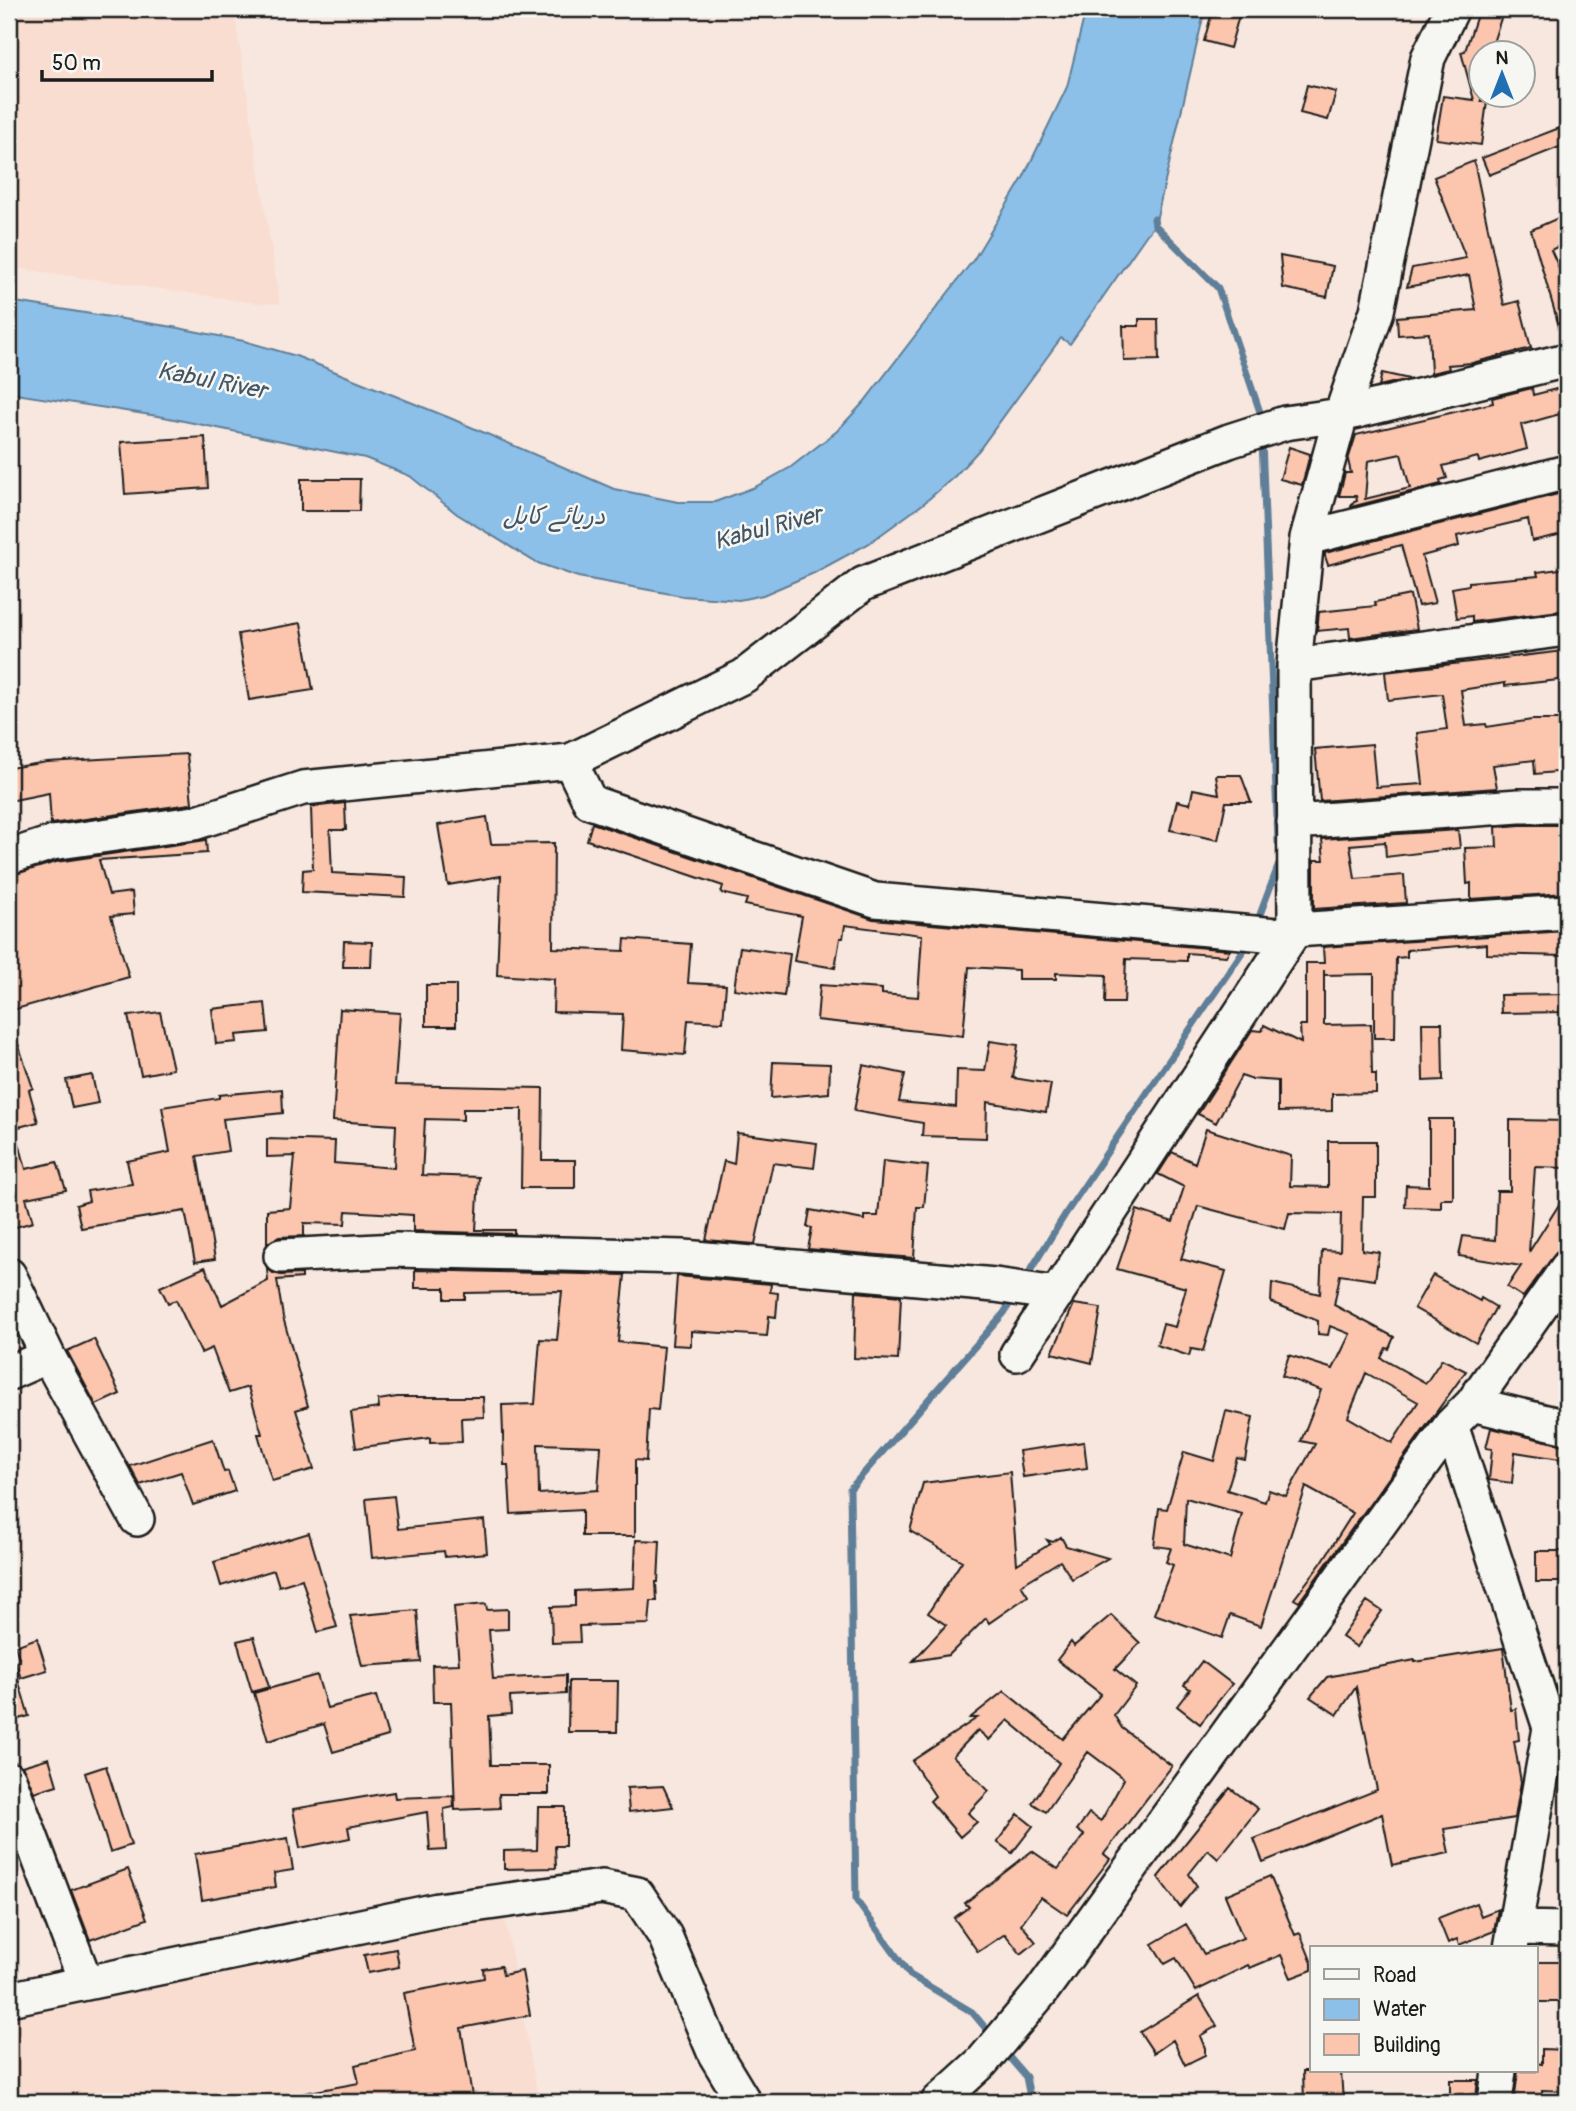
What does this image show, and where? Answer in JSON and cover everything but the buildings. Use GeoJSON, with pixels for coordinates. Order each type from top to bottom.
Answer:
{"type":"FeatureCollection","features":[{"type":"Feature","properties":{"kind":"street"},"geometry":{"type":"LineString","coordinates":[[1017,1354],[1046,1292],[1273,933],[1294,822],[1294,665],[1307,538],[1342,415],[1377,311],[1428,58],[1452,9]]}},
{"type":"Feature","properties":{"kind":"street"},"geometry":{"type":"LineString","coordinates":[[9,857],[52,843],[194,823],[303,788],[570,761],[744,676],[863,584],[1229,441],[1285,423],[1342,415],[1567,360]]}},
{"type":"Feature","properties":{"kind":"street"},"geometry":{"type":"LineString","coordinates":[[1307,538],[1567,472]]}},
{"type":"Feature","properties":{"kind":"street"},"geometry":{"type":"LineString","coordinates":[[1294,665],[1567,629]]}},
{"type":"Feature","properties":{"kind":"street"},"geometry":{"type":"LineString","coordinates":[[570,761],[590,802],[875,900],[1273,933],[1567,912]]}},
{"type":"Feature","properties":{"kind":"street"},"geometry":{"type":"LineString","coordinates":[[1294,822],[1519,806],[1567,806]]}},
{"type":"Feature","properties":{"kind":"street"},"geometry":{"type":"LineString","coordinates":[[281,1256],[397,1250],[684,1257],[1046,1292]]}},
{"type":"Feature","properties":{"kind":"street"},"geometry":{"type":"LineString","coordinates":[[938,2102],[982,2062],[1041,1992],[1567,1268]]}},
{"type":"Feature","properties":{"kind":"street"},"geometry":{"type":"LineString","coordinates":[[9,1275],[48,1356],[137,1519]]}},
{"type":"Feature","properties":{"kind":"street"},"geometry":{"type":"LineString","coordinates":[[9,1373],[48,1356]]}},
{"type":"Feature","properties":{"kind":"street"},"geometry":{"type":"LineString","coordinates":[[1461,1415],[1567,1427]]}},
{"type":"Feature","properties":{"kind":"street"},"geometry":{"type":"LineString","coordinates":[[1461,1415],[1559,1728],[1513,1938],[1567,1929]]}},
{"type":"Feature","properties":{"kind":"street"},"geometry":{"type":"LineString","coordinates":[[9,1779],[86,1983]]}},
{"type":"Feature","properties":{"kind":"street"},"geometry":{"type":"LineString","coordinates":[[9,1999],[438,1910],[602,1887],[636,1894],[665,1936],[715,2054],[744,2102]]}},
{"type":"Feature","properties":{"kind":"street"},"geometry":{"type":"LineString","coordinates":[[1495,2102],[1499,2072]]}},
{"type":"Feature","properties":{"kind":"shaded area"},"geometry":{"type":"Polygon","coordinates":[[[9,9],[234,9],[280,304],[257,303],[9,267],[9,9]]]}},
{"type":"Feature","properties":{"kind":"shaded area"},"geometry":{"type":"Polygon","coordinates":[[[503,1909],[539,2102],[9,2102],[9,2008],[503,1909]]]}},
{"type":"Feature","properties":{"kind":"water"},"geometry":{"type":"Polygon","coordinates":[[[1086,9],[1205,9],[1155,225],[1070,344],[1061,338],[979,450],[955,476],[923,504],[868,544],[814,573],[763,595],[739,600],[682,596],[578,577],[535,562],[457,514],[410,476],[365,458],[164,417],[9,393],[9,301],[244,341],[296,356],[450,418],[614,489],[678,502],[715,502],[755,487],[791,467],[837,431],[864,402],[974,259],[1023,178],[1067,87],[1086,9]]]}},
{"type":"Feature","properties":{"kind":"waterway"},"geometry":{"type":"LineString","coordinates":[[1154,219],[1155,225],[1218,288],[1260,412],[1261,422]]}},
{"type":"Feature","properties":{"kind":"waterway"},"geometry":{"type":"LineString","coordinates":[[1262,441],[1278,842]]}},
{"type":"Feature","properties":{"kind":"waterway"},"geometry":{"type":"LineString","coordinates":[[1256,925],[1279,864]]}},
{"type":"Feature","properties":{"kind":"waterway"},"geometry":{"type":"LineString","coordinates":[[1025,1279],[1066,1213],[1249,942]]}},
{"type":"Feature","properties":{"kind":"waterway"},"geometry":{"type":"LineString","coordinates":[[993,2037],[972,2012],[910,1975],[856,1900],[850,1489],[1004,1313],[1013,1298]]}},
{"type":"Feature","properties":{"kind":"waterway"},"geometry":{"type":"LineString","coordinates":[[1002,2049],[1026,2077],[1031,2102]]}},
{"type":"Feature","properties":{"kind":"water label","name":"Kabul River"},"geometry":{"type":"Point","coordinates":[212,381]}},
{"type":"Feature","properties":{"kind":"water label","name":"دریائے کابل"},"geometry":{"type":"Point","coordinates":[554,516]}},
{"type":"Feature","properties":{"kind":"water label","name":"Kabul River"},"geometry":{"type":"Point","coordinates":[768,528]}}]}
